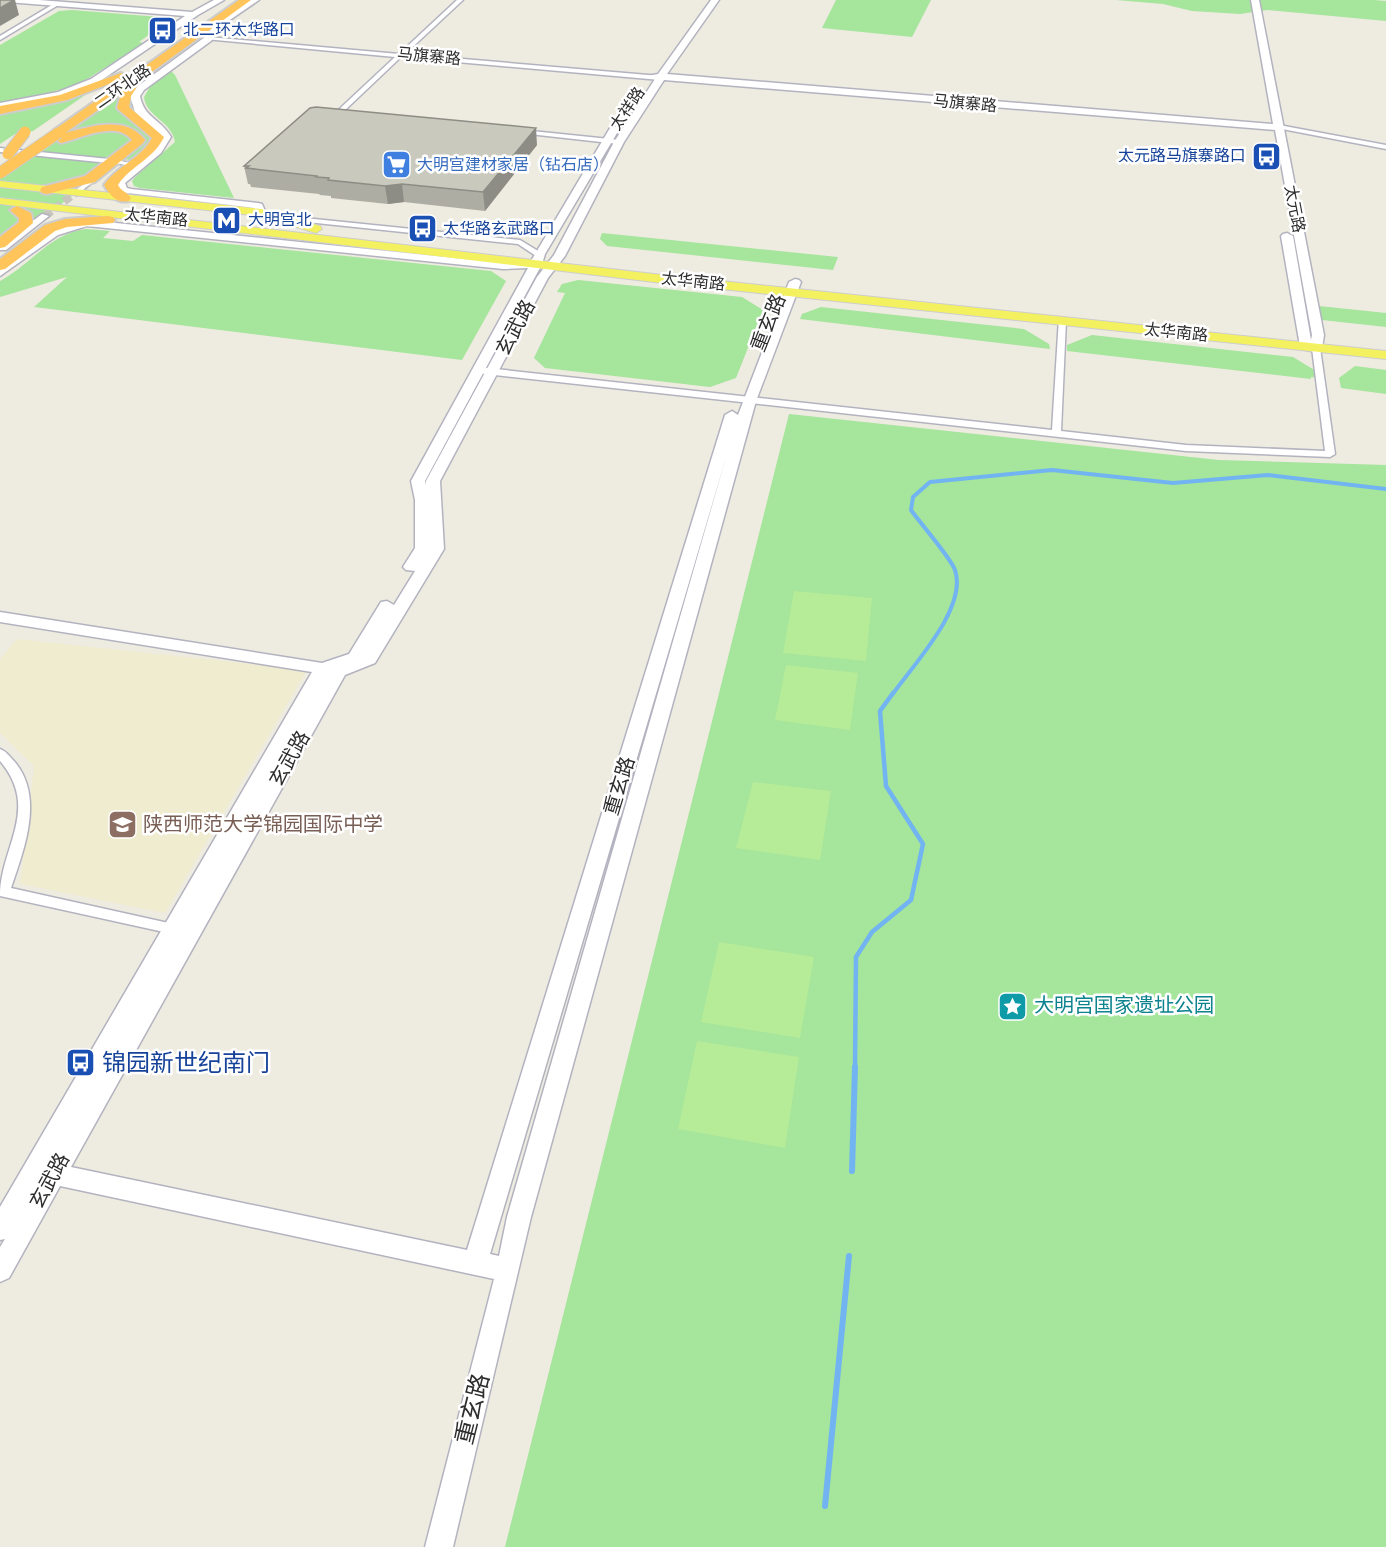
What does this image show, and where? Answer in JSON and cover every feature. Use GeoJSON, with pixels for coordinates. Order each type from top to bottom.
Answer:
{"type":"FeatureCollection","features":[{"type":"Feature","properties":{"kind":"highway","name":"二环北路"},"geometry":{"type":"LineString","coordinates":[[3,154],[231,0]]}},
{"type":"Feature","properties":{"kind":"highway"},"geometry":{"type":"LineString","coordinates":[[208,16],[217,1]]}},
{"type":"Feature","properties":{"kind":"highway","name":"二环北路"},"geometry":{"type":"LineString","coordinates":[[0,172],[31,151],[64,135],[141,74],[222,19],[255,2]]}},
{"type":"Feature","properties":{"kind":"highway"},"geometry":{"type":"LineString","coordinates":[[222,19],[242,13]]}},
{"type":"Feature","properties":{"kind":"highway"},"geometry":{"type":"LineString","coordinates":[[124,198],[116,194],[111,185],[115,176],[154,146],[158,137],[123,108],[125,96],[141,74]]}},
{"type":"Feature","properties":{"kind":"highway"},"geometry":{"type":"LineString","coordinates":[[0,110],[63,98],[121,75]]}},
{"type":"Feature","properties":{"kind":"highway"},"geometry":{"type":"LineString","coordinates":[[3,154],[13,123]]}},
{"type":"Feature","properties":{"kind":"highway"},"geometry":{"type":"LineString","coordinates":[[47,190],[90,179],[139,140],[128,130],[115,128],[87,130],[64,135]]}},
{"type":"Feature","properties":{"kind":"highway"},"geometry":{"type":"LineString","coordinates":[[2,247],[26,223],[26,216],[17,210]]}},
{"type":"Feature","properties":{"kind":"highway"},"geometry":{"type":"LineString","coordinates":[[0,266],[50,228],[74,222],[108,220]]}},
{"type":"Feature","properties":{"kind":"main road"},"geometry":{"type":"LineString","coordinates":[[0,184],[266,214],[311,233]]}},
{"type":"Feature","properties":{"kind":"main road","name":"太华南路"},"geometry":{"type":"LineString","coordinates":[[0,192],[311,233],[546,260],[1311,341],[1386,355]]}},
{"type":"Feature","properties":{"kind":"main road","name":"太华南路"},"geometry":{"type":"LineString","coordinates":[[0,201],[311,233]]}},
{"type":"Feature","properties":{"kind":"main road"},"geometry":{"type":"LineString","coordinates":[[0,208],[231,234],[311,233]]}},
{"type":"Feature","properties":{"kind":"main road","name":"太华南路"},"geometry":{"type":"LineString","coordinates":[[789,286],[1062,321],[1311,341],[1386,343]]}},
{"type":"Feature","properties":{"kind":"street"},"geometry":{"type":"LineString","coordinates":[[7,0],[57,4],[73,2]]}},
{"type":"Feature","properties":{"kind":"street"},"geometry":{"type":"LineString","coordinates":[[45,0],[193,13]]}},
{"type":"Feature","properties":{"kind":"street"},"geometry":{"type":"LineString","coordinates":[[349,115],[337,114],[460,0]]}},
{"type":"Feature","properties":{"kind":"street","name":"太祥路"},"geometry":{"type":"LineString","coordinates":[[546,260],[704,0]]}},
{"type":"Feature","properties":{"kind":"street","name":"太祥路"},"geometry":{"type":"LineString","coordinates":[[546,260],[606,141],[715,0]]}},
{"type":"Feature","properties":{"kind":"street","name":"太元路"},"geometry":{"type":"LineString","coordinates":[[1247,0],[1274,129],[1281,199]]}},
{"type":"Feature","properties":{"kind":"street","name":"太元路"},"geometry":{"type":"LineString","coordinates":[[1255,0],[1274,129],[1311,341]]}},
{"type":"Feature","properties":{"kind":"street"},"geometry":{"type":"LineString","coordinates":[[0,106],[60,94],[94,81],[193,13],[217,1]]}},
{"type":"Feature","properties":{"kind":"street"},"geometry":{"type":"LineString","coordinates":[[255,2],[147,82],[135,96],[138,110],[166,137],[157,151],[120,182],[123,190],[247,204],[258,206],[266,214],[520,242],[546,260]]}},
{"type":"Feature","properties":{"kind":"street"},"geometry":{"type":"LineString","coordinates":[[0,38],[57,4]]}},
{"type":"Feature","properties":{"kind":"street"},"geometry":{"type":"LineString","coordinates":[[208,39],[222,19]]}},
{"type":"Feature","properties":{"kind":"street","name":"马旗寨路"},"geometry":{"type":"LineString","coordinates":[[208,39],[1274,129]]}},
{"type":"Feature","properties":{"kind":"street"},"geometry":{"type":"LineString","coordinates":[[1274,129],[1386,147]]}},
{"type":"Feature","properties":{"kind":"street"},"geometry":{"type":"LineString","coordinates":[[512,131],[619,142]]}},
{"type":"Feature","properties":{"kind":"street"},"geometry":{"type":"LineString","coordinates":[[3,154],[127,163]]}},
{"type":"Feature","properties":{"kind":"street"},"geometry":{"type":"LineString","coordinates":[[78,191],[114,162]]}},
{"type":"Feature","properties":{"kind":"street"},"geometry":{"type":"LineString","coordinates":[[2,247],[45,216]]}},
{"type":"Feature","properties":{"kind":"street","name":"太元路"},"geometry":{"type":"LineString","coordinates":[[1284,220],[1311,341]]}},
{"type":"Feature","properties":{"kind":"street"},"geometry":{"type":"LineString","coordinates":[[0,273],[62,229],[87,223],[503,266],[546,260]]}},
{"type":"Feature","properties":{"kind":"street"},"geometry":{"type":"LineString","coordinates":[[2,247],[16,249]]}},
{"type":"Feature","properties":{"kind":"street","name":"玄武路"},"geometry":{"type":"LineString","coordinates":[[0,1270],[45,1170],[173,929],[331,669],[369,659],[436,549],[434,481],[485,371],[546,260]]}},
{"type":"Feature","properties":{"kind":"street","name":"重玄路"},"geometry":{"type":"LineString","coordinates":[[475,1263],[743,400],[789,286]]}},
{"type":"Feature","properties":{"kind":"street"},"geometry":{"type":"LineString","coordinates":[[1056,434],[1062,321]]}},
{"type":"Feature","properties":{"kind":"street"},"geometry":{"type":"LineString","coordinates":[[485,371],[1186,447],[1330,454],[1311,341]]}},
{"type":"Feature","properties":{"kind":"street","name":"重玄路"},"geometry":{"type":"LineString","coordinates":[[439,1547],[522,1206],[743,400]]}},
{"type":"Feature","properties":{"kind":"street"},"geometry":{"type":"LineString","coordinates":[[0,617],[331,669]]}},
{"type":"Feature","properties":{"kind":"street","name":"玄武路"},"geometry":{"type":"LineString","coordinates":[[0,1229],[45,1170],[331,669]]}},
{"type":"Feature","properties":{"kind":"street"},"geometry":{"type":"LineString","coordinates":[[0,753],[12,764],[25,797],[22,834],[1,891],[173,929]]}},
{"type":"Feature","properties":{"kind":"street"},"geometry":{"type":"LineString","coordinates":[[45,1170],[508,1270]]}},
{"type":"Feature","properties":{"kind":"shaded area","name":"陕西师范大学锦园国际中学"},"geometry":{"type":"Polygon","coordinates":[[[17,639],[307,670],[165,913],[20,884],[34,766],[0,733],[0,659],[17,639]]]}},
{"type":"Feature","properties":{"kind":"green space"},"geometry":{"type":"Polygon","coordinates":[[[836,0],[931,0],[912,37],[822,28],[836,0]]]}},
{"type":"Feature","properties":{"kind":"green space"},"geometry":{"type":"Polygon","coordinates":[[[1116,0],[1374,0],[1386,1],[1386,21],[1267,10],[1240,14],[1192,11],[1163,4],[1116,0]]]}},
{"type":"Feature","properties":{"kind":"green space"},"geometry":{"type":"Polygon","coordinates":[[[72,10],[172,18],[139,42],[145,43],[87,79],[70,87],[0,103],[0,45],[59,11],[72,10]]]}},
{"type":"Feature","properties":{"kind":"green space"},"geometry":{"type":"Polygon","coordinates":[[[171,71],[175,75],[234,198],[134,186],[132,181],[135,177],[175,142],[169,129],[149,110],[144,97],[151,85],[171,71]]]}},
{"type":"Feature","properties":{"kind":"green space"},"geometry":{"type":"Polygon","coordinates":[[[91,91],[33,131],[15,134],[0,144],[0,111],[91,91]]]}},
{"type":"Feature","properties":{"kind":"green space"},"geometry":{"type":"Polygon","coordinates":[[[123,94],[120,101],[150,136],[151,140],[147,149],[133,160],[121,159],[0,250],[0,179],[123,94]]]}},
{"type":"Feature","properties":{"kind":"green space"},"geometry":{"type":"Polygon","coordinates":[[[86,229],[110,231],[103,238],[133,241],[142,235],[491,271],[506,281],[462,360],[34,307],[67,277],[0,297],[0,281],[62,236],[86,229]]]}},
{"type":"Feature","properties":{"kind":"green space"},"geometry":{"type":"Polygon","coordinates":[[[602,233],[838,257],[833,270],[607,246],[600,239],[602,233]]]}},
{"type":"Feature","properties":{"kind":"green space"},"geometry":{"type":"Polygon","coordinates":[[[578,280],[742,297],[763,310],[736,378],[710,387],[545,368],[534,358],[565,293],[557,292],[562,284],[578,280]]]}},
{"type":"Feature","properties":{"kind":"green space"},"geometry":{"type":"Polygon","coordinates":[[[1319,306],[1386,313],[1386,327],[1322,320],[1319,306]]]}},
{"type":"Feature","properties":{"kind":"green space"},"geometry":{"type":"Polygon","coordinates":[[[821,307],[1024,329],[1049,344],[1050,349],[800,319],[802,314],[821,307]]]}},
{"type":"Feature","properties":{"kind":"green space"},"geometry":{"type":"Polygon","coordinates":[[[1092,335],[1293,357],[1316,371],[1318,378],[1067,351],[1067,345],[1092,335]]]}},
{"type":"Feature","properties":{"kind":"green space"},"geometry":{"type":"Polygon","coordinates":[[[1355,366],[1386,370],[1386,394],[1341,388],[1339,378],[1355,366]]]}},
{"type":"Feature","properties":{"kind":"green space","name":"大明宫国家遗址公园"},"geometry":{"type":"Polygon","coordinates":[[[789,414],[1219,460],[1386,465],[1386,1547],[505,1547],[789,414]]]}},
{"type":"Feature","properties":{"kind":"green space"},"geometry":{"type":"Polygon","coordinates":[[[794,591],[872,598],[866,661],[783,653],[794,591]]]}},
{"type":"Feature","properties":{"kind":"green space"},"geometry":{"type":"Polygon","coordinates":[[[786,665],[858,673],[850,730],[775,720],[786,665]]]}},
{"type":"Feature","properties":{"kind":"green space"},"geometry":{"type":"Polygon","coordinates":[[[753,782],[831,791],[820,860],[736,848],[753,782]]]}},
{"type":"Feature","properties":{"kind":"green space"},"geometry":{"type":"Polygon","coordinates":[[[719,942],[814,957],[800,1038],[701,1022],[719,942]]]}},
{"type":"Feature","properties":{"kind":"green space"},"geometry":{"type":"Polygon","coordinates":[[[697,1041],[799,1057],[785,1148],[678,1129],[697,1041]]]}},
{"type":"Feature","properties":{"kind":"building"},"geometry":{"type":"Polygon","coordinates":[[[0,0],[14,0],[0,8],[0,0]]]}},
{"type":"Feature","properties":{"kind":"building","name":"大明宫建材家居（钻石店）"},"geometry":{"type":"Polygon","coordinates":[[[310,108],[536,128],[483,192],[328,180],[329,178],[244,166],[310,108]]]}},
{"type":"Feature","properties":{"kind":"waterway"},"geometry":{"type":"LineString","coordinates":[[892,695],[936,636],[954,601],[957,585],[952,565],[911,510],[913,497],[930,482],[1052,470],[1173,483],[1268,475],[1386,489]]}},
{"type":"Feature","properties":{"kind":"waterway"},"geometry":{"type":"LineString","coordinates":[[855,1068],[856,957],[872,932],[911,900],[923,844],[886,786],[880,711],[893,693]]}},
{"type":"Feature","properties":{"kind":"waterway"},"geometry":{"type":"LineString","coordinates":[[852,1171],[855,1067]]}},
{"type":"Feature","properties":{"kind":"waterway"},"geometry":{"type":"LineString","coordinates":[[825,1506],[849,1256]]}},
{"type":"Feature","properties":{"kind":"tunnel"},"geometry":{"type":"LineString","coordinates":[[45,216],[78,191]]}},
{"type":"Feature","properties":{"kind":"place","name":"北二环太华路口"},"geometry":{"type":"Point","coordinates":[162,30]}},
{"type":"Feature","properties":{"kind":"place","name":"太元路马旗寨路口"},"geometry":{"type":"Point","coordinates":[1267,156]}},
{"type":"Feature","properties":{"kind":"place","name":"大明宫建材家居（钻石店）"},"geometry":{"type":"Point","coordinates":[396,165]}},
{"type":"Feature","properties":{"kind":"place","name":"大明宫北"},"geometry":{"type":"Point","coordinates":[227,220]}},
{"type":"Feature","properties":{"kind":"place","name":"太华路玄武路口"},"geometry":{"type":"Point","coordinates":[422,229]}},
{"type":"Feature","properties":{"kind":"place","name":"陕西师范大学锦园国际中学"},"geometry":{"type":"Point","coordinates":[122,825]}},
{"type":"Feature","properties":{"kind":"place","name":"大明宫国家遗址公园"},"geometry":{"type":"Point","coordinates":[1013,1006]}},
{"type":"Feature","properties":{"kind":"place","name":"锦园新世纪南门"},"geometry":{"type":"Point","coordinates":[81,1063]}}]}
